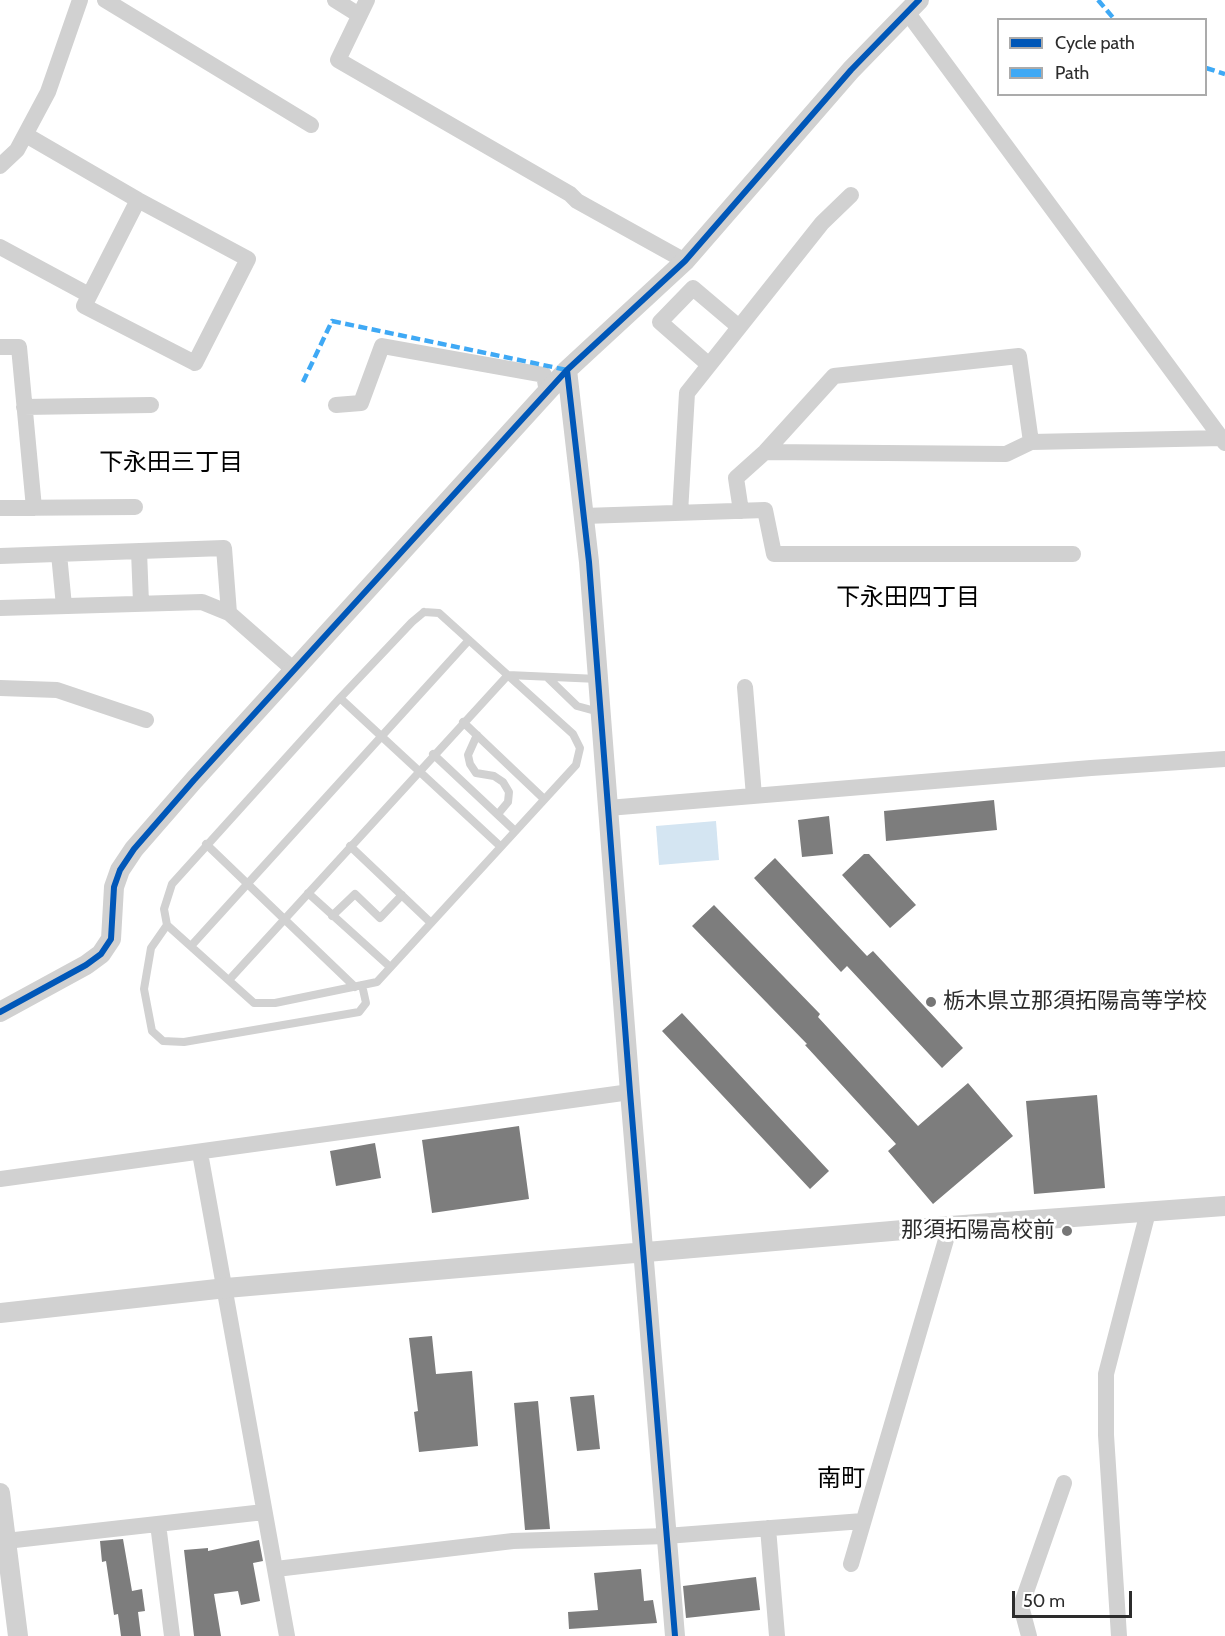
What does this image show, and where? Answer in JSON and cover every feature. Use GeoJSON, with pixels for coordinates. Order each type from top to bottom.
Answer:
{"type":"FeatureCollection","features":[{"type":"Feature","properties":{"kind":"street"},"geometry":{"type":"LineString","coordinates":[[0,166],[16,150],[26,135],[48,92],[80,0]]}},
{"type":"Feature","properties":{"kind":"street"},"geometry":{"type":"LineString","coordinates":[[105,0],[311,125]]}},
{"type":"Feature","properties":{"kind":"street"},"geometry":{"type":"LineString","coordinates":[[335,0],[359,15]]}},
{"type":"Feature","properties":{"kind":"street"},"geometry":{"type":"LineString","coordinates":[[367,0],[338,60],[570,194],[577,201],[685,261]]}},
{"type":"Feature","properties":{"kind":"street"},"geometry":{"type":"LineString","coordinates":[[0,1012],[86,965],[101,954],[111,939],[114,886],[120,870],[194,780],[567,370],[685,261],[851,70],[913,6],[1224,440]]}},
{"type":"Feature","properties":{"kind":"street"},"geometry":{"type":"LineString","coordinates":[[26,135],[138,200],[248,259],[195,363],[84,306],[138,200]]}},
{"type":"Feature","properties":{"kind":"street"},"geometry":{"type":"LineString","coordinates":[[680,513],[687,393],[822,223],[851,195]]}},
{"type":"Feature","properties":{"kind":"street"},"geometry":{"type":"LineString","coordinates":[[0,247],[89,295]]}},
{"type":"Feature","properties":{"kind":"street"},"geometry":{"type":"LineString","coordinates":[[709,365],[660,322],[693,288],[739,327]]}},
{"type":"Feature","properties":{"kind":"street"},"geometry":{"type":"LineString","coordinates":[[336,405],[361,403],[382,346],[544,375],[547,392]]}},
{"type":"Feature","properties":{"kind":"street"},"geometry":{"type":"LineString","coordinates":[[0,347],[19,347],[34,508]]}},
{"type":"Feature","properties":{"kind":"street"},"geometry":{"type":"LineString","coordinates":[[741,511],[736,478],[765,452],[834,376],[1019,356],[1031,442]]}},
{"type":"Feature","properties":{"kind":"street"},"geometry":{"type":"LineString","coordinates":[[567,370],[584,516],[601,712],[675,1636]]}},
{"type":"Feature","properties":{"kind":"street"},"geometry":{"type":"LineString","coordinates":[[24,407],[151,405]]}},
{"type":"Feature","properties":{"kind":"street"},"geometry":{"type":"LineString","coordinates":[[765,452],[1006,454],[1031,442],[1224,440]]}},
{"type":"Feature","properties":{"kind":"street"},"geometry":{"type":"LineString","coordinates":[[0,508],[135,507]]}},
{"type":"Feature","properties":{"kind":"street"},"geometry":{"type":"LineString","coordinates":[[584,516],[765,510],[774,554],[1073,554]]}},
{"type":"Feature","properties":{"kind":"street"},"geometry":{"type":"LineString","coordinates":[[0,556],[224,548],[229,613]]}},
{"type":"Feature","properties":{"kind":"street"},"geometry":{"type":"LineString","coordinates":[[139,551],[141,603]]}},
{"type":"Feature","properties":{"kind":"street"},"geometry":{"type":"LineString","coordinates":[[59,554],[63,606]]}},
{"type":"Feature","properties":{"kind":"street"},"geometry":{"type":"LineString","coordinates":[[0,608],[202,602],[229,613],[295,671]]}},
{"type":"Feature","properties":{"kind":"street"},"geometry":{"type":"LineString","coordinates":[[745,687],[754,796]]}},
{"type":"Feature","properties":{"kind":"street"},"geometry":{"type":"LineString","coordinates":[[0,688],[57,690],[146,720]]}},
{"type":"Feature","properties":{"kind":"street"},"geometry":{"type":"LineString","coordinates":[[608,808],[1225,759]]}},
{"type":"Feature","properties":{"kind":"street"},"geometry":{"type":"LineString","coordinates":[[0,1179],[630,1092]]}},
{"type":"Feature","properties":{"kind":"street"},"geometry":{"type":"LineString","coordinates":[[200,1153],[287,1636]]}},
{"type":"Feature","properties":{"kind":"street"},"geometry":{"type":"LineString","coordinates":[[0,1313],[226,1288],[950,1226],[1225,1206]]}},
{"type":"Feature","properties":{"kind":"street"},"geometry":{"type":"LineString","coordinates":[[1119,1636],[1106,1435],[1106,1374],[1148,1212]]}},
{"type":"Feature","properties":{"kind":"street"},"geometry":{"type":"LineString","coordinates":[[851,1564],[950,1226]]}},
{"type":"Feature","properties":{"kind":"street"},"geometry":{"type":"LineString","coordinates":[[1029,1636],[1021,1606],[1064,1483]]}},
{"type":"Feature","properties":{"kind":"street"},"geometry":{"type":"LineString","coordinates":[[0,1493],[18,1636]]}},
{"type":"Feature","properties":{"kind":"street"},"geometry":{"type":"LineString","coordinates":[[4,1537],[264,1512]]}},
{"type":"Feature","properties":{"kind":"street"},"geometry":{"type":"LineString","coordinates":[[276,1569],[513,1541],[666,1536],[863,1521]]}},
{"type":"Feature","properties":{"kind":"street"},"geometry":{"type":"LineString","coordinates":[[158,1524],[171,1636]]}},
{"type":"Feature","properties":{"kind":"street"},"geometry":{"type":"LineString","coordinates":[[768,1528],[777,1636]]}},
{"type":"Feature","properties":{"kind":"lane"},"geometry":{"type":"LineString","coordinates":[[424,612],[439,614],[508,675],[573,734],[580,748],[576,765],[376,982],[274,1003],[254,1003],[167,925],[164,909],[172,884],[340,698],[424,612]]}},
{"type":"Feature","properties":{"kind":"lane"},"geometry":{"type":"LineString","coordinates":[[191,946],[469,640]]}},
{"type":"Feature","properties":{"kind":"lane"},"geometry":{"type":"LineString","coordinates":[[229,980],[418,770],[508,675],[598,679]]}},
{"type":"Feature","properties":{"kind":"lane"},"geometry":{"type":"LineString","coordinates":[[547,677],[577,706],[601,712]]}},
{"type":"Feature","properties":{"kind":"lane"},"geometry":{"type":"LineString","coordinates":[[340,698],[500,846]]}},
{"type":"Feature","properties":{"kind":"lane"},"geometry":{"type":"LineString","coordinates":[[464,722],[544,799]]}},
{"type":"Feature","properties":{"kind":"lane"},"geometry":{"type":"LineString","coordinates":[[477,735],[468,755],[470,764],[476,773],[494,776],[503,782],[509,792],[508,802],[498,814]]}},
{"type":"Feature","properties":{"kind":"lane"},"geometry":{"type":"LineString","coordinates":[[433,754],[514,830]]}},
{"type":"Feature","properties":{"kind":"lane"},"geometry":{"type":"LineString","coordinates":[[167,925],[151,948],[144,990],[152,1032],[163,1041],[184,1042],[359,1012],[366,1003],[358,986],[206,844]]}},
{"type":"Feature","properties":{"kind":"lane"},"geometry":{"type":"LineString","coordinates":[[350,846],[430,922]]}},
{"type":"Feature","properties":{"kind":"lane"},"geometry":{"type":"LineString","coordinates":[[308,893],[389,966]]}},
{"type":"Feature","properties":{"kind":"lane"},"geometry":{"type":"LineString","coordinates":[[332,916],[355,894],[380,918],[402,895]]}},
{"type":"Feature","properties":{"kind":"water"},"geometry":{"type":"Polygon","coordinates":[[[716,821],[719,860],[659,865],[656,826],[716,821]]]}},
{"type":"Feature","properties":{"kind":"building"},"geometry":{"type":"Polygon","coordinates":[[[994,800],[997,830],[886,841],[884,811],[994,800]]]}},
{"type":"Feature","properties":{"kind":"building"},"geometry":{"type":"Polygon","coordinates":[[[829,816],[833,854],[802,857],[798,820],[829,816]]]}},
{"type":"Feature","properties":{"kind":"building"},"geometry":{"type":"Polygon","coordinates":[[[864,854],[869,854],[916,905],[890,928],[842,875],[864,854]]]}},
{"type":"Feature","properties":{"kind":"building"},"geometry":{"type":"Polygon","coordinates":[[[775,858],[867,956],[873,951],[963,1048],[942,1068],[847,966],[841,972],[754,878],[775,858]]]}},
{"type":"Feature","properties":{"kind":"building"},"geometry":{"type":"Polygon","coordinates":[[[714,905],[820,1014],[818,1017],[918,1126],[968,1083],[1013,1136],[933,1204],[888,1151],[896,1144],[805,1045],[807,1044],[692,926],[714,905]]]}},
{"type":"Feature","properties":{"kind":"building"},"geometry":{"type":"Polygon","coordinates":[[[682,1013],[829,1171],[810,1189],[662,1031],[682,1013]]]}},
{"type":"Feature","properties":{"kind":"building"},"geometry":{"type":"Polygon","coordinates":[[[1097,1095],[1105,1188],[1034,1194],[1026,1101],[1097,1095]]]}},
{"type":"Feature","properties":{"kind":"building"},"geometry":{"type":"Polygon","coordinates":[[[519,1126],[529,1199],[432,1213],[422,1140],[519,1126]]]}},
{"type":"Feature","properties":{"kind":"building"},"geometry":{"type":"Polygon","coordinates":[[[375,1143],[381,1178],[336,1186],[330,1151],[375,1143]]]}},
{"type":"Feature","properties":{"kind":"building"},"geometry":{"type":"Polygon","coordinates":[[[432,1336],[436,1374],[472,1371],[478,1446],[419,1452],[414,1412],[418,1411],[409,1338],[432,1336]]]}},
{"type":"Feature","properties":{"kind":"building"},"geometry":{"type":"Polygon","coordinates":[[[594,1395],[600,1449],[577,1451],[570,1397],[594,1395]]]}},
{"type":"Feature","properties":{"kind":"building"},"geometry":{"type":"Polygon","coordinates":[[[538,1401],[550,1529],[525,1530],[514,1403],[538,1401]]]}},
{"type":"Feature","properties":{"kind":"building"},"geometry":{"type":"Polygon","coordinates":[[[123,1539],[132,1591],[142,1589],[145,1611],[138,1612],[141,1636],[121,1636],[118,1614],[114,1615],[106,1561],[102,1562],[100,1541],[123,1539]]]}},
{"type":"Feature","properties":{"kind":"building"},"geometry":{"type":"Polygon","coordinates":[[[259,1540],[263,1561],[253,1563],[260,1601],[241,1605],[238,1591],[214,1594],[221,1636],[194,1636],[184,1550],[208,1548],[208,1551],[259,1540]]]}},
{"type":"Feature","properties":{"kind":"building"},"geometry":{"type":"Polygon","coordinates":[[[641,1569],[644,1601],[653,1600],[657,1623],[569,1629],[568,1612],[598,1610],[594,1573],[641,1569]]]}},
{"type":"Feature","properties":{"kind":"building"},"geometry":{"type":"Polygon","coordinates":[[[756,1577],[760,1610],[686,1618],[683,1586],[756,1577]]]}},
{"type":"Feature","properties":{"kind":"marked path"},"geometry":{"type":"LineString","coordinates":[[1098,0],[1113,18]]}},
{"type":"Feature","properties":{"kind":"marked path"},"geometry":{"type":"LineString","coordinates":[[1207,68],[1225,74]]}},
{"type":"Feature","properties":{"kind":"marked path"},"geometry":{"type":"LineString","coordinates":[[303,382],[332,321],[567,370]]}},
{"type":"Feature","properties":{"kind":"cycle path"},"geometry":{"type":"LineString","coordinates":[[0,1012],[86,965],[101,954],[111,939],[114,887],[120,870],[134,849],[567,370],[685,261],[851,70],[919,0]]}},
{"type":"Feature","properties":{"kind":"cycle path"},"geometry":{"type":"LineString","coordinates":[[567,370],[589,562],[675,1636]]}},
{"type":"Feature","properties":{"kind":"place","name":"栃木県立那須拓陽高等学校"},"geometry":{"type":"Point","coordinates":[931,1002]}},
{"type":"Feature","properties":{"kind":"place","name":"那須拓陽高校前"},"geometry":{"type":"Point","coordinates":[1067,1231]}},
{"type":"Feature","properties":{"kind":"district","name":"下永田三丁目"},"geometry":{"type":"Point","coordinates":[171,463]}},
{"type":"Feature","properties":{"kind":"district","name":"下永田四丁目"},"geometry":{"type":"Point","coordinates":[908,598]}},
{"type":"Feature","properties":{"kind":"district","name":"南町"},"geometry":{"type":"Point","coordinates":[841,1479]}}]}
